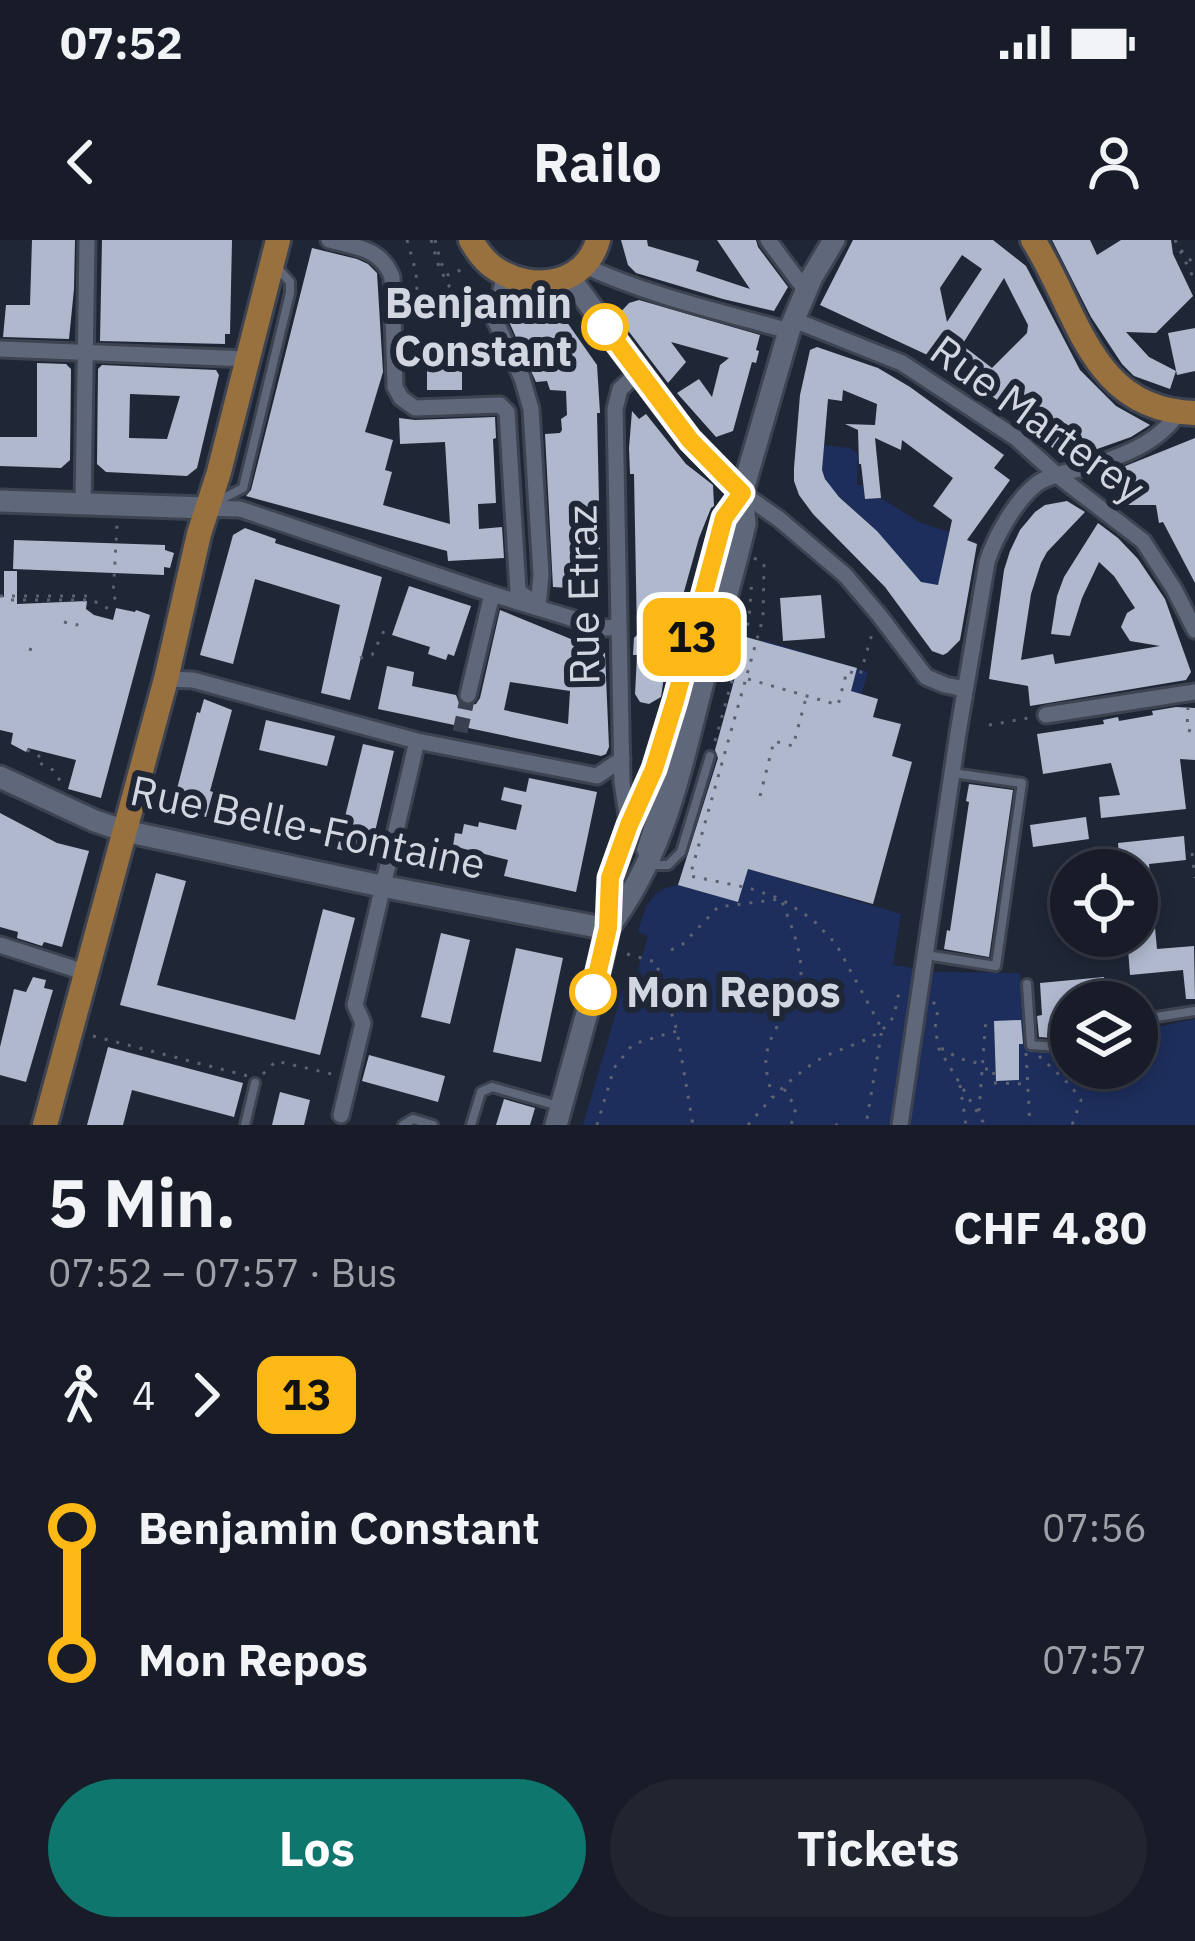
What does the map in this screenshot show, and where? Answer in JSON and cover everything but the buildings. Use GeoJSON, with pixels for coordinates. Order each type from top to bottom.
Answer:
{"type":"FeatureCollection","features":[{"type":"Feature","properties":{"kind":"main road"},"geometry":{"type":"LineString","coordinates":[[471,240],[486,261],[526,281],[549,281],[577,272],[592,256],[598,240]]}},
{"type":"Feature","properties":{"kind":"main road"},"geometry":{"type":"LineString","coordinates":[[559,1116],[608,928],[608,887],[654,769],[724,518],[742,493],[792,325],[834,240]]}},
{"type":"Feature","properties":{"kind":"main road"},"geometry":{"type":"LineString","coordinates":[[1034,240],[1092,357],[1118,385],[1155,406],[1187,413]]}},
{"type":"Feature","properties":{"kind":"main road"},"geometry":{"type":"LineString","coordinates":[[45,1125],[276,251]]}},
{"type":"Feature","properties":{"kind":"main road"},"geometry":{"type":"LineString","coordinates":[[577,272],[638,373],[690,440],[742,493],[746,524],[673,799],[648,865],[608,928]]}},
{"type":"Feature","properties":{"kind":"main road"},"geometry":{"type":"LineString","coordinates":[[0,501],[206,508]]}},
{"type":"Feature","properties":{"kind":"main road","name":"Rue Belle-Fontaine"},"geometry":{"type":"LineString","coordinates":[[0,777],[125,831],[608,928]]}},
{"type":"Feature","properties":{"kind":"street"},"geometry":{"type":"LineString","coordinates":[[83,504],[87,240]]}},
{"type":"Feature","properties":{"kind":"street"},"geometry":{"type":"LineString","coordinates":[[328,240],[376,253],[387,264],[392,277],[395,387],[401,398],[415,408],[500,405],[507,412],[518,591],[538,606]]}},
{"type":"Feature","properties":{"kind":"street"},"geometry":{"type":"LineString","coordinates":[[768,240],[806,291]]}},
{"type":"Feature","properties":{"kind":"street","name":"Rue Marterey"},"geometry":{"type":"LineString","coordinates":[[577,272],[792,325],[917,371],[1016,438],[1143,541],[1195,630]]}},
{"type":"Feature","properties":{"kind":"street"},"geometry":{"type":"LineString","coordinates":[[505,274],[494,318],[531,409],[541,575],[538,606]]}},
{"type":"Feature","properties":{"kind":"street"},"geometry":{"type":"LineString","coordinates":[[0,349],[248,359]]}},
{"type":"Feature","properties":{"kind":"street","name":"Rue Etraz"},"geometry":{"type":"LineString","coordinates":[[629,825],[622,759],[615,409],[620,389],[638,373]]}},
{"type":"Feature","properties":{"kind":"street"},"geometry":{"type":"LineString","coordinates":[[900,1125],[965,688],[994,540],[1040,482],[1156,439],[1187,413]]}},
{"type":"Feature","properties":{"kind":"street"},"geometry":{"type":"LineString","coordinates":[[742,493],[845,575],[926,677],[965,688]]}},
{"type":"Feature","properties":{"kind":"street"},"geometry":{"type":"LineString","coordinates":[[206,508],[240,509],[492,594],[604,628],[619,627]]}},
{"type":"Feature","properties":{"kind":"street"},"geometry":{"type":"LineString","coordinates":[[468,695],[492,594]]}},
{"type":"Feature","properties":{"kind":"street"},"geometry":{"type":"LineString","coordinates":[[166,679],[193,680],[417,741],[459,740],[597,776],[622,759]]}},
{"type":"Feature","properties":{"kind":"street"},"geometry":{"type":"LineString","coordinates":[[1046,715],[1189,693]]}},
{"type":"Feature","properties":{"kind":"street"},"geometry":{"type":"LineString","coordinates":[[341,1115],[363,1023],[355,1005],[417,741]]}},
{"type":"Feature","properties":{"kind":"street"},"geometry":{"type":"LineString","coordinates":[[0,944],[87,973]]}},
{"type":"Feature","properties":{"kind":"lane"},"geometry":{"type":"LineString","coordinates":[[206,508],[243,488],[290,292],[276,251]]}},
{"type":"Feature","properties":{"kind":"lane"},"geometry":{"type":"LineString","coordinates":[[675,701],[674,746],[641,850],[648,865],[668,865],[681,852],[710,756]]}},
{"type":"Feature","properties":{"kind":"lane"},"geometry":{"type":"LineString","coordinates":[[926,955],[996,966],[1022,783],[952,773]]}},
{"type":"Feature","properties":{"kind":"lane"},"geometry":{"type":"LineString","coordinates":[[1028,984],[1031,1045],[1050,1046]]}},
{"type":"Feature","properties":{"kind":"lane"},"geometry":{"type":"LineString","coordinates":[[1158,1017],[1195,1011]]}},
{"type":"Feature","properties":{"kind":"lane"},"geometry":{"type":"LineString","coordinates":[[244,1125],[255,1083]]}},
{"type":"Feature","properties":{"kind":"lane"},"geometry":{"type":"LineString","coordinates":[[471,1125],[481,1092],[492,1087],[559,1116]]}},
{"type":"Feature","properties":{"kind":"lane"},"geometry":{"type":"LineString","coordinates":[[403,1125],[413,1119],[433,1125]]}},
{"type":"Feature","properties":{"kind":"path"},"geometry":{"type":"LineString","coordinates":[[405,322],[418,309],[416,272],[407,240]]}},
{"type":"Feature","properties":{"kind":"path"},"geometry":{"type":"LineString","coordinates":[[433,240],[448,275],[471,266]]}},
{"type":"Feature","properties":{"kind":"path"},"geometry":{"type":"LineString","coordinates":[[433,240],[439,267],[468,322],[467,333]]}},
{"type":"Feature","properties":{"kind":"path"},"geometry":{"type":"LineString","coordinates":[[1175,242],[1195,265]]}},
{"type":"Feature","properties":{"kind":"path"},"geometry":{"type":"LineString","coordinates":[[1175,242],[1195,281]]}},
{"type":"Feature","properties":{"kind":"path"},"geometry":{"type":"LineString","coordinates":[[116,599],[117,524]]}},
{"type":"Feature","properties":{"kind":"path"},"geometry":{"type":"LineString","coordinates":[[754,558],[764,564],[763,618],[690,876],[781,899],[812,919],[836,944],[882,1029],[866,1125]]}},
{"type":"Feature","properties":{"kind":"path"},"geometry":{"type":"LineString","coordinates":[[715,741],[749,620],[752,579]]}},
{"type":"Feature","properties":{"kind":"path"},"geometry":{"type":"LineString","coordinates":[[0,596],[88,596],[109,609]]}},
{"type":"Feature","properties":{"kind":"path"},"geometry":{"type":"LineString","coordinates":[[11,600],[92,600]]}},
{"type":"Feature","properties":{"kind":"path"},"geometry":{"type":"LineString","coordinates":[[64,622],[77,625],[78,621]]}},
{"type":"Feature","properties":{"kind":"path"},"geometry":{"type":"LineString","coordinates":[[360,658],[372,656],[385,629]]}},
{"type":"Feature","properties":{"kind":"path"},"geometry":{"type":"LineString","coordinates":[[746,679],[838,705],[847,671],[860,674],[872,634]]}},
{"type":"Feature","properties":{"kind":"path"},"geometry":{"type":"LineString","coordinates":[[29,649],[40,652]]}},
{"type":"Feature","properties":{"kind":"path"},"geometry":{"type":"LineString","coordinates":[[1189,693],[1187,730],[1195,732]]}},
{"type":"Feature","properties":{"kind":"path"},"geometry":{"type":"LineString","coordinates":[[760,796],[774,741],[793,746],[806,696]]}},
{"type":"Feature","properties":{"kind":"path"},"geometry":{"type":"LineString","coordinates":[[989,725],[1046,715]]}},
{"type":"Feature","properties":{"kind":"path"},"geometry":{"type":"LineString","coordinates":[[27,750],[53,770],[66,790]]}},
{"type":"Feature","properties":{"kind":"path"},"geometry":{"type":"LineString","coordinates":[[1192,853],[1195,878]]}},
{"type":"Feature","properties":{"kind":"path"},"geometry":{"type":"LineString","coordinates":[[671,950],[683,944],[718,907],[781,899]]}},
{"type":"Feature","properties":{"kind":"path"},"geometry":{"type":"LineString","coordinates":[[772,1096],[766,1062],[770,1041],[801,974],[781,899]]}},
{"type":"Feature","properties":{"kind":"path"},"geometry":{"type":"LineString","coordinates":[[627,954],[656,962],[677,1031],[693,1125]]}},
{"type":"Feature","properties":{"kind":"path"},"geometry":{"type":"LineString","coordinates":[[748,1125],[772,1096],[820,1060],[882,1029],[893,1019],[898,996],[906,998]]}},
{"type":"Feature","properties":{"kind":"path"},"geometry":{"type":"LineString","coordinates":[[932,1001],[938,1008],[939,1049],[986,1125]]}},
{"type":"Feature","properties":{"kind":"path"},"geometry":{"type":"LineString","coordinates":[[979,1113],[986,1018]]}},
{"type":"Feature","properties":{"kind":"path"},"geometry":{"type":"LineString","coordinates":[[597,1125],[614,1068],[633,1043],[677,1031]]}},
{"type":"Feature","properties":{"kind":"path"},"geometry":{"type":"LineString","coordinates":[[93,1036],[247,1076],[255,1083],[276,1061],[350,1078]]}},
{"type":"Feature","properties":{"kind":"path"},"geometry":{"type":"LineString","coordinates":[[1030,1125],[1026,1045],[1081,1100],[1072,1125]]}},
{"type":"Feature","properties":{"kind":"path"},"geometry":{"type":"LineString","coordinates":[[939,1049],[994,1070],[994,1083],[1028,1084]]}},
{"type":"Feature","properties":{"kind":"path"},"geometry":{"type":"LineString","coordinates":[[960,1083],[966,1125]]}},
{"type":"Feature","properties":{"kind":"path"},"geometry":{"type":"LineString","coordinates":[[780,1124],[791,1125],[796,1108],[784,1088]]}},
{"type":"Feature","properties":{"kind":"shaded area"},"geometry":{"type":"Polygon","coordinates":[[[823,445],[850,448],[858,454],[857,485],[863,485],[865,499],[881,498],[919,522],[949,532],[936,602],[877,531],[829,487],[822,470],[823,445]]]}},
{"type":"Feature","properties":{"kind":"shaded area"},"geometry":{"type":"Polygon","coordinates":[[[763,640],[868,672],[841,762],[744,868],[901,914],[893,965],[940,972],[1020,973],[1024,1017],[1033,1017],[1036,1042],[1050,1041],[1050,1089],[1158,1089],[1158,1027],[1195,1019],[1195,1125],[583,1125],[626,979],[635,980],[648,936],[638,932],[643,915],[655,895],[678,885],[763,640]]]}},
{"type":"Feature","properties":{"kind":"tunnel"},"geometry":{"type":"LineString","coordinates":[[460,732],[468,695]]}},
{"type":"Feature","properties":{"kind":"bus line","name":"13"},"geometry":{"type":"LineString","coordinates":[[593,992],[608,928],[608,887],[615,862],[654,769],[724,518],[742,493],[690,440],[605,327]]}},
{"type":"Feature","properties":{"kind":"place","name":"Benjamin Constant"},"geometry":{"type":"Point","coordinates":[605,327]}},
{"type":"Feature","properties":{"kind":"place","name":"Mon Repos"},"geometry":{"type":"Point","coordinates":[593,992]}}]}
